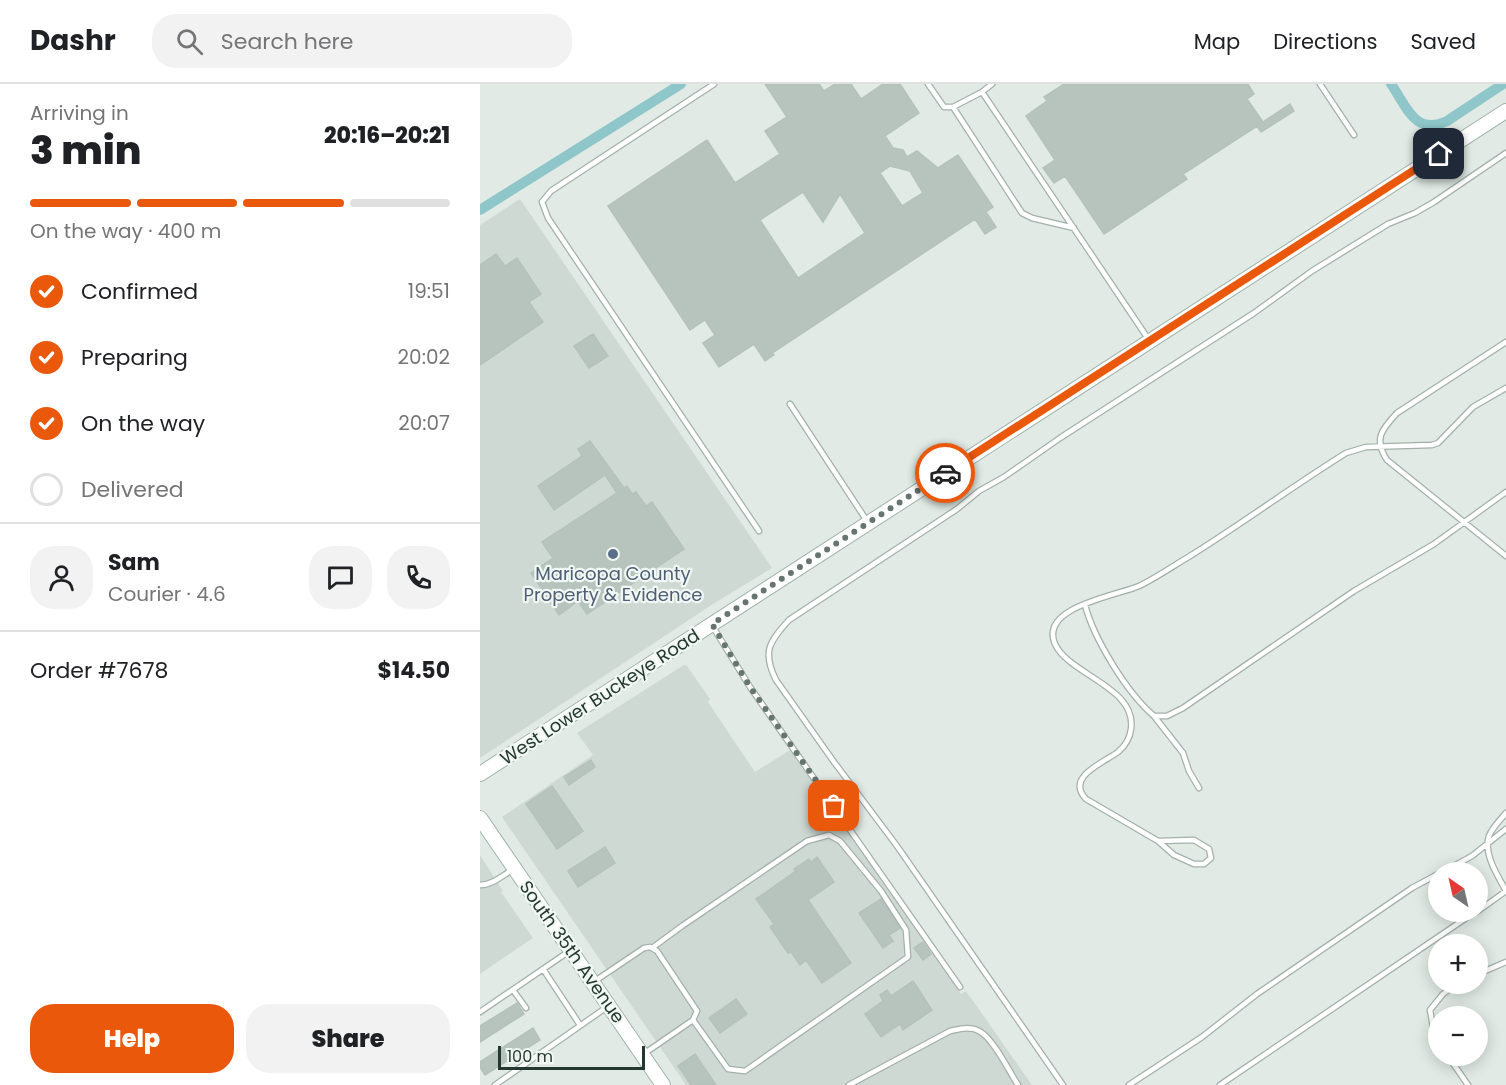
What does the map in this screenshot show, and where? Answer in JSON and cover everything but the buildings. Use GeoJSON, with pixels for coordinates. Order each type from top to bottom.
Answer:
{"type":"FeatureCollection","features":[{"type":"Feature","properties":{"kind":"main road","name":"West Lower Buckeye Road"},"geometry":{"type":"LineString","coordinates":[[480,774],[1506,111]]}},
{"type":"Feature","properties":{"kind":"main road","name":"South 35th Avenue"},"geometry":{"type":"LineString","coordinates":[[482,825],[663,1085]]}},
{"type":"Feature","properties":{"kind":"lane"},"geometry":{"type":"LineString","coordinates":[[714,84],[551,191],[542,202],[548,218],[759,531]]}},
{"type":"Feature","properties":{"kind":"lane"},"geometry":{"type":"LineString","coordinates":[[928,84],[944,107],[953,107],[982,92],[992,84]]}},
{"type":"Feature","properties":{"kind":"lane"},"geometry":{"type":"LineString","coordinates":[[1320,84],[1354,135]]}},
{"type":"Feature","properties":{"kind":"lane"},"geometry":{"type":"LineString","coordinates":[[982,92],[1149,340]]}},
{"type":"Feature","properties":{"kind":"lane"},"geometry":{"type":"LineString","coordinates":[[953,107],[1022,213],[1032,218],[1074,228]]}},
{"type":"Feature","properties":{"kind":"lane"},"geometry":{"type":"LineString","coordinates":[[1063,1085],[897,846],[776,680],[768,665],[767,651],[775,634],[789,620],[957,509],[979,491],[1254,313],[1342,252],[1388,224],[1434,202],[1506,153]]}},
{"type":"Feature","properties":{"kind":"lane"},"geometry":{"type":"LineString","coordinates":[[1506,342],[1397,413],[1384,427],[1379,438],[1387,460],[1506,556]]}},
{"type":"Feature","properties":{"kind":"lane"},"geometry":{"type":"LineString","coordinates":[[1158,842],[1194,840],[1209,849],[1211,858],[1204,864],[1194,864],[1174,855],[1158,842],[1086,799],[1080,793],[1079,785],[1085,774],[1120,751],[1130,737],[1132,721],[1125,706],[1112,691],[1065,657],[1055,644],[1053,632],[1057,621],[1068,611],[1141,585],[1221,538],[1295,485],[1346,453],[1366,447],[1438,443],[1473,407],[1506,388]]}},
{"type":"Feature","properties":{"kind":"lane"},"geometry":{"type":"LineString","coordinates":[[790,404],[869,523]]}},
{"type":"Feature","properties":{"kind":"lane"},"geometry":{"type":"LineString","coordinates":[[1154,716],[1167,716],[1183,708],[1354,591],[1434,544],[1506,492]]}},
{"type":"Feature","properties":{"kind":"lane"},"geometry":{"type":"LineString","coordinates":[[1086,604],[1089,621],[1115,668],[1183,753],[1189,771],[1199,788]]}},
{"type":"Feature","properties":{"kind":"lane"},"geometry":{"type":"LineString","coordinates":[[712,624],[750,687],[960,987]]}},
{"type":"Feature","properties":{"kind":"lane"},"geometry":{"type":"LineString","coordinates":[[1488,903],[1506,891],[1492,865],[1488,844],[1489,836],[1506,813]]}},
{"type":"Feature","properties":{"kind":"lane"},"geometry":{"type":"LineString","coordinates":[[1461,862],[1488,844],[1506,828]]}},
{"type":"Feature","properties":{"kind":"lane"},"geometry":{"type":"LineString","coordinates":[[652,948],[807,841],[829,836],[840,841],[881,891],[906,930],[908,957],[745,1071],[728,1069],[693,1020]]}},
{"type":"Feature","properties":{"kind":"lane"},"geometry":{"type":"LineString","coordinates":[[480,885],[496,880],[514,869]]}},
{"type":"Feature","properties":{"kind":"lane"},"geometry":{"type":"LineString","coordinates":[[1129,1085],[1202,1036],[1257,994],[1412,888],[1428,880]]}},
{"type":"Feature","properties":{"kind":"lane"},"geometry":{"type":"LineString","coordinates":[[1220,1085],[1460,922]]}},
{"type":"Feature","properties":{"kind":"lane"},"geometry":{"type":"LineString","coordinates":[[592,982],[644,948],[657,951],[697,1011],[693,1020],[643,1055]]}},
{"type":"Feature","properties":{"kind":"lane"},"geometry":{"type":"LineString","coordinates":[[480,1012],[570,951]]}},
{"type":"Feature","properties":{"kind":"lane"},"geometry":{"type":"LineString","coordinates":[[1488,970],[1506,962]]}},
{"type":"Feature","properties":{"kind":"lane"},"geometry":{"type":"LineString","coordinates":[[543,969],[580,1025]]}},
{"type":"Feature","properties":{"kind":"lane"},"geometry":{"type":"LineString","coordinates":[[513,990],[526,1008]]}},
{"type":"Feature","properties":{"kind":"lane"},"geometry":{"type":"LineString","coordinates":[[1433,1006],[1443,994]]}},
{"type":"Feature","properties":{"kind":"lane"},"geometry":{"type":"LineString","coordinates":[[495,1085],[609,1006]]}},
{"type":"Feature","properties":{"kind":"lane"},"geometry":{"type":"LineString","coordinates":[[849,1085],[951,1031],[964,1028],[977,1030],[987,1036],[1018,1085]]}},
{"type":"Feature","properties":{"kind":"lane"},"geometry":{"type":"LineString","coordinates":[[1455,1066],[1468,1085]]}},
{"type":"Feature","properties":{"kind":"shaded area"},"geometry":{"type":"Polygon","coordinates":[[[520,199],[772,568],[713,604],[480,758],[480,225],[520,199]]]}},
{"type":"Feature","properties":{"kind":"shaded area"},"geometry":{"type":"Polygon","coordinates":[[[684,665],[710,699],[708,702],[755,772],[790,750],[961,994],[966,991],[1032,1085],[686,1085],[502,817],[593,755],[577,733],[684,665]]]}},
{"type":"Feature","properties":{"kind":"shaded area"},"geometry":{"type":"Polygon","coordinates":[[[480,855],[503,891],[501,892],[533,938],[480,974],[480,855]]]}},
{"type":"Feature","properties":{"kind":"waterway"},"geometry":{"type":"LineString","coordinates":[[480,210],[681,84]]}},
{"type":"Feature","properties":{"kind":"waterway"},"geometry":{"type":"LineString","coordinates":[[1391,84],[1413,117],[1427,125],[1447,121],[1503,84]]}},
{"type":"Feature","properties":{"kind":"way so far"},"geometry":{"type":"LineString","coordinates":[[834,806],[750,687],[712,624],[945,473]]}},
{"type":"Feature","properties":{"kind":"place","name":"Maricopa County Property & Evidence"},"geometry":{"type":"Point","coordinates":[613,554]}},
{"type":"Feature","properties":{"kind":"route"},"geometry":{"type":"LineString","coordinates":[[945,473],[1439,154]]}}]}
